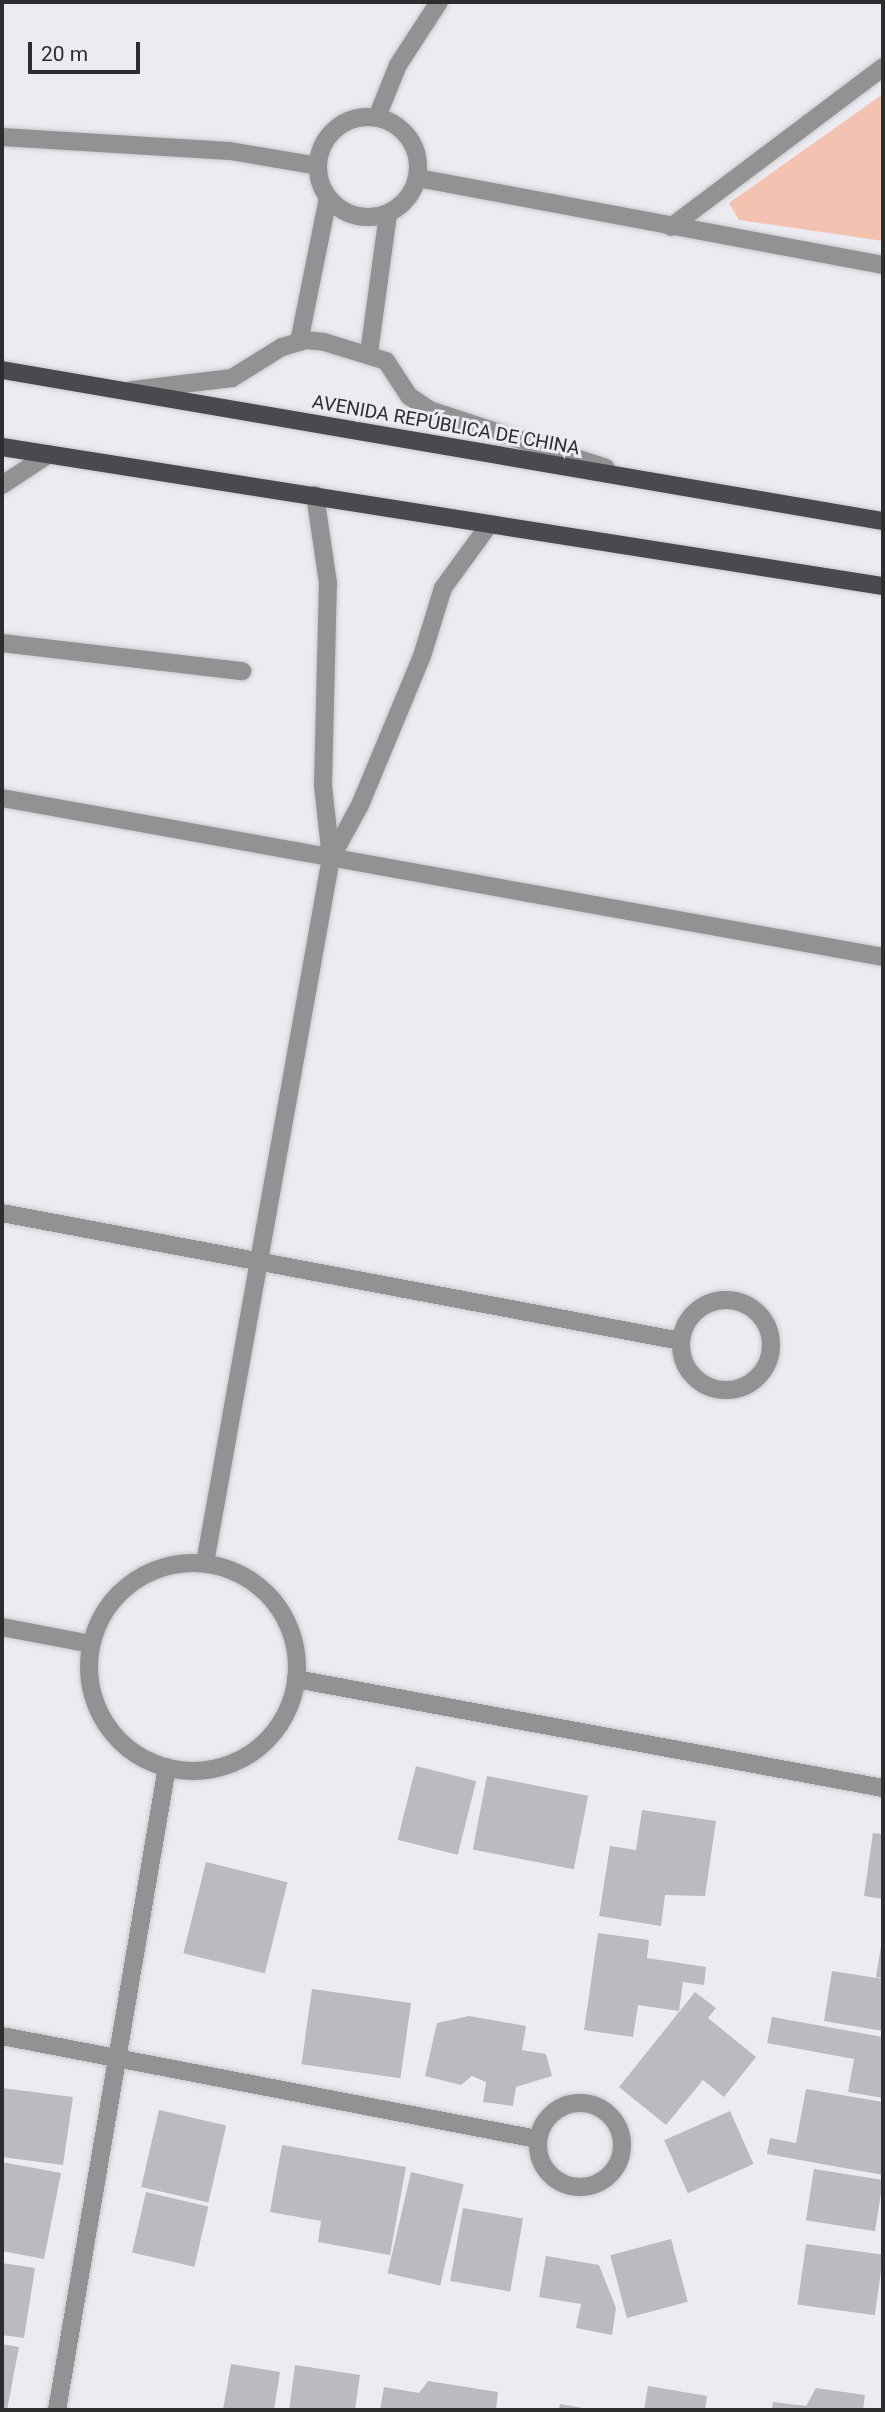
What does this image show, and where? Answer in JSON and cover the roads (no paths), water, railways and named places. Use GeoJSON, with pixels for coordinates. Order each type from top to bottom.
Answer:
{"type":"FeatureCollection","features":[{"type":"Feature","properties":{"kind":"main road","name":"AVENIDA REPÚBLICA DE CHINA"},"geometry":{"type":"LineString","coordinates":[[2,370],[883,521]]}},
{"type":"Feature","properties":{"kind":"main road"},"geometry":{"type":"LineString","coordinates":[[2,447],[883,586]]}},
{"type":"Feature","properties":{"kind":"street"},"geometry":{"type":"LineString","coordinates":[[377,117],[398,65],[439,2]]}},
{"type":"Feature","properties":{"kind":"street"},"geometry":{"type":"LineString","coordinates":[[671,227],[883,67]]}},
{"type":"Feature","properties":{"kind":"street"},"geometry":{"type":"LineString","coordinates":[[299,342],[328,198],[318,166],[330,134],[360,117],[377,117],[405,132],[419,162],[418,178],[402,206],[388,214],[356,217],[328,198]]}},
{"type":"Feature","properties":{"kind":"street"},"geometry":{"type":"LineString","coordinates":[[2,137],[230,151],[318,166]]}},
{"type":"Feature","properties":{"kind":"street"},"geometry":{"type":"LineString","coordinates":[[418,178],[883,265]]}},
{"type":"Feature","properties":{"kind":"street"},"geometry":{"type":"LineString","coordinates":[[369,353],[388,214]]}},
{"type":"Feature","properties":{"kind":"street"},"geometry":{"type":"LineString","coordinates":[[129,390],[232,378],[282,347],[299,342],[324,342],[369,353],[386,361],[409,396],[430,410],[646,481]]}},
{"type":"Feature","properties":{"kind":"street"},"geometry":{"type":"LineString","coordinates":[[2,485],[49,454]]}},
{"type":"Feature","properties":{"kind":"street"},"geometry":{"type":"LineString","coordinates":[[205,1563],[331,858],[323,785],[327,583],[315,495]]}},
{"type":"Feature","properties":{"kind":"street"},"geometry":{"type":"LineString","coordinates":[[331,858],[360,805],[422,656],[443,588],[489,525]]}},
{"type":"Feature","properties":{"kind":"street"},"geometry":{"type":"LineString","coordinates":[[2,643],[242,671]]}},
{"type":"Feature","properties":{"kind":"street"},"geometry":{"type":"LineString","coordinates":[[2,798],[883,957]]}},
{"type":"Feature","properties":{"kind":"street"},"geometry":{"type":"LineString","coordinates":[[2,1213],[258,1264],[681,1341]]}},
{"type":"Feature","properties":{"kind":"street"},"geometry":{"type":"LineString","coordinates":[[731,1300],[757,1311],[768,1329],[771,1350],[757,1378],[730,1390],[700,1382],[683,1356],[681,1341],[685,1327],[704,1306],[731,1300]]}},
{"type":"Feature","properties":{"kind":"street"},"geometry":{"type":"LineString","coordinates":[[205,1563],[236,1572],[263,1590],[284,1615],[295,1646],[296,1678],[288,1710],[270,1736],[246,1757],[217,1769],[185,1771],[152,1763],[123,1745],[102,1718],[90,1686],[92,1644],[99,1621],[118,1595],[143,1575],[173,1564],[205,1563]]}},
{"type":"Feature","properties":{"kind":"street"},"geometry":{"type":"LineString","coordinates":[[2,1627],[92,1644]]}},
{"type":"Feature","properties":{"kind":"street"},"geometry":{"type":"LineString","coordinates":[[296,1678],[883,1788]]}},
{"type":"Feature","properties":{"kind":"street"},"geometry":{"type":"LineString","coordinates":[[57,2410],[167,1767]]}},
{"type":"Feature","properties":{"kind":"street"},"geometry":{"type":"LineString","coordinates":[[2,2036],[537,2139]]}},
{"type":"Feature","properties":{"kind":"street"},"geometry":{"type":"LineString","coordinates":[[578,2102],[592,2103],[616,2121],[622,2150],[611,2174],[588,2187],[575,2187],[561,2183],[542,2165],[537,2139],[551,2113],[578,2102]]}}]}
